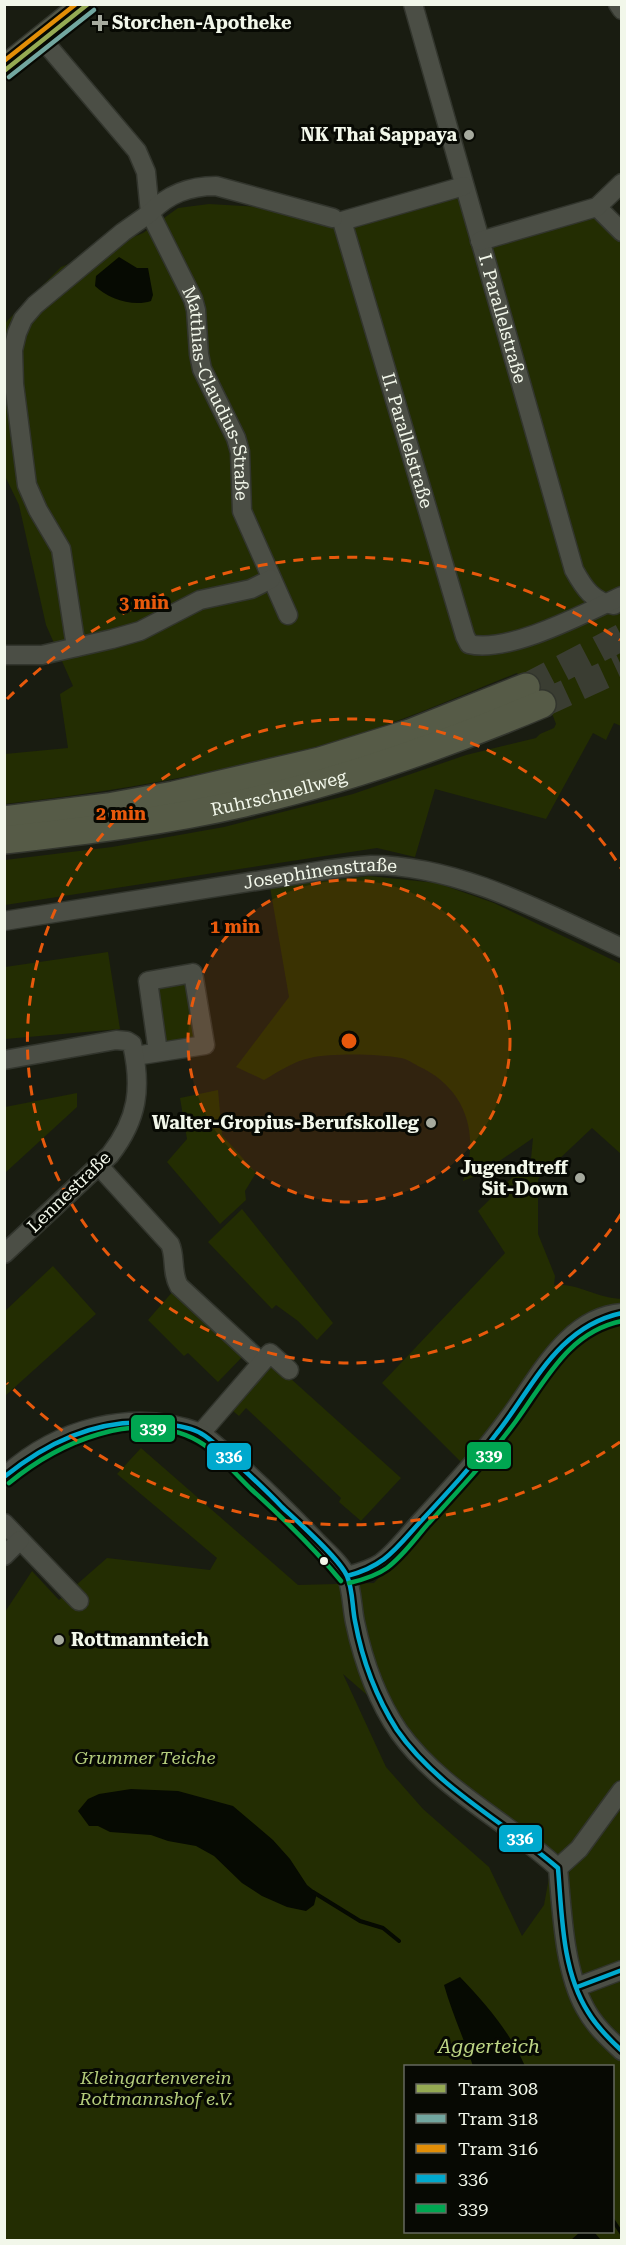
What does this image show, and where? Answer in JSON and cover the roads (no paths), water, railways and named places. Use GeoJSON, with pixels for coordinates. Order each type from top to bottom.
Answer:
{"type":"FeatureCollection","features":[{"type":"Feature","properties":{"kind":"highway","name":"Ruhrschnellweg"},"geometry":{"type":"LineString","coordinates":[[4,820],[108,807],[229,783],[309,764],[534,695],[415,754],[276,795],[207,811],[144,822],[4,840]]}},
{"type":"Feature","properties":{"kind":"main road"},"geometry":{"type":"LineString","coordinates":[[4,68],[84,4]]}},
{"type":"Feature","properties":{"kind":"street","name":"I. Parallelstraße"},"geometry":{"type":"LineString","coordinates":[[413,4],[574,570],[585,591],[613,605]]}},
{"type":"Feature","properties":{"kind":"street"},"geometry":{"type":"LineString","coordinates":[[618,4],[621,10]]}},
{"type":"Feature","properties":{"kind":"street","name":"Matthias-Claudius-Straße"},"geometry":{"type":"LineString","coordinates":[[42,39],[137,151],[146,172],[150,213],[193,298],[202,369],[236,438],[240,452],[242,511],[288,615]]}},
{"type":"Feature","properties":{"kind":"street"},"geometry":{"type":"LineString","coordinates":[[480,241],[597,207],[621,183]]}},
{"type":"Feature","properties":{"kind":"street"},"geometry":{"type":"LineString","coordinates":[[76,647],[61,549],[38,510],[27,485],[14,384],[13,350],[23,319],[35,304],[123,232],[150,213],[159,203],[185,189],[216,186],[333,218]]}},
{"type":"Feature","properties":{"kind":"street","name":"II. Parallelstraße"},"geometry":{"type":"LineString","coordinates":[[464,186],[342,221],[465,636],[469,644],[481,647],[499,644],[613,605]]}},
{"type":"Feature","properties":{"kind":"street"},"geometry":{"type":"LineString","coordinates":[[597,207],[621,232]]}},
{"type":"Feature","properties":{"kind":"street"},"geometry":{"type":"LineString","coordinates":[[4,655],[42,655],[140,631],[200,600],[251,589],[271,579]]}},
{"type":"Feature","properties":{"kind":"street"},"geometry":{"type":"LineString","coordinates":[[613,605],[621,596]]}},
{"type":"Feature","properties":{"kind":"street","name":"Josephinenstraße"},"geometry":{"type":"LineString","coordinates":[[4,921],[326,870],[371,866],[433,872],[468,882],[621,948]]}},
{"type":"Feature","properties":{"kind":"street"},"geometry":{"type":"LineString","coordinates":[[4,1060],[116,1041],[127,1041],[132,1044],[135,1056],[158,1053],[205,1045],[193,973],[148,981],[158,1053]]}},
{"type":"Feature","properties":{"kind":"street","name":"Lennestraße"},"geometry":{"type":"LineString","coordinates":[[4,1254],[99,1166],[121,1140],[134,1115],[137,1086],[135,1056]]}},
{"type":"Feature","properties":{"kind":"street"},"geometry":{"type":"LineString","coordinates":[[99,1166],[170,1244],[173,1251],[174,1273],[179,1286],[261,1362]]}},
{"type":"Feature","properties":{"kind":"street"},"geometry":{"type":"LineString","coordinates":[[347,1576],[365,1571],[382,1562],[414,1529],[500,1431],[553,1356],[568,1339],[585,1325],[604,1316],[621,1313]]}},
{"type":"Feature","properties":{"kind":"street"},"geometry":{"type":"LineString","coordinates":[[201,1433],[270,1353],[289,1370]]}},
{"type":"Feature","properties":{"kind":"street"},"geometry":{"type":"LineString","coordinates":[[4,1477],[41,1449],[76,1433],[99,1426],[158,1422],[182,1426],[201,1433],[293,1517],[347,1576],[355,1623],[380,1699],[420,1759],[482,1810],[536,1848],[558,1868],[567,1952],[577,1987],[585,2007],[599,2028],[621,2051]]}},
{"type":"Feature","properties":{"kind":"street"},"geometry":{"type":"LineString","coordinates":[[4,1523],[79,1601]]}},
{"type":"Feature","properties":{"kind":"street"},"geometry":{"type":"LineString","coordinates":[[4,1556],[20,1540]]}},
{"type":"Feature","properties":{"kind":"street"},"geometry":{"type":"LineString","coordinates":[[558,1868],[579,1849],[621,1790]]}},
{"type":"Feature","properties":{"kind":"street"},"geometry":{"type":"LineString","coordinates":[[577,1987],[621,1970]]}},
{"type":"Feature","properties":{"kind":"water"},"geometry":{"type":"Polygon","coordinates":[[[119,257],[137,268],[148,268],[153,295],[151,301],[136,303],[121,301],[100,291],[95,286],[96,276],[119,257]]]}},
{"type":"Feature","properties":{"kind":"water"},"geometry":{"type":"Polygon","coordinates":[[[131,1789],[178,1791],[233,1806],[273,1840],[290,1859],[307,1885],[317,1893],[314,1905],[306,1911],[287,1907],[262,1896],[242,1883],[214,1856],[196,1846],[151,1835],[110,1832],[98,1826],[89,1826],[78,1811],[88,1799],[99,1794],[131,1789]]]}},
{"type":"Feature","properties":{"kind":"water","name":"Aggerteich"},"geometry":{"type":"Polygon","coordinates":[[[460,1977],[497,2019],[524,2065],[473,2065],[444,1985],[460,1977]]]}},
{"type":"Feature","properties":{"kind":"water"},"geometry":{"type":"Polygon","coordinates":[[[579,2233],[595,2233],[601,2240],[571,2240],[579,2233]]]}},
{"type":"Feature","properties":{"kind":"waterway"},"geometry":{"type":"LineString","coordinates":[[313,1892],[360,1921],[383,1928],[399,1941]]}},
{"type":"Feature","properties":{"kind":"waterway"},"geometry":{"type":"LineString","coordinates":[[614,2222],[622,2234]]}},
{"type":"Feature","properties":{"kind":"tunnel"},"geometry":{"type":"LineString","coordinates":[[526,687],[622,637]]}},
{"type":"Feature","properties":{"kind":"tunnel"},"geometry":{"type":"LineString","coordinates":[[542,704],[622,667]]}},
{"type":"Feature","properties":{"kind":"tram line","name":"316"},"geometry":{"type":"LineString","coordinates":[[4,61],[76,4]]}},
{"type":"Feature","properties":{"kind":"tram line","name":"308"},"geometry":{"type":"LineString","coordinates":[[4,71],[88,4]]}},
{"type":"Feature","properties":{"kind":"tram line","name":"318"},"geometry":{"type":"LineString","coordinates":[[9,77],[94,10]]}},
{"type":"Feature","properties":{"kind":"place","name":"Storchen-Apotheke"},"geometry":{"type":"Point","coordinates":[100,23]}},
{"type":"Feature","properties":{"kind":"place","name":"NK Thai Sappaya"},"geometry":{"type":"Point","coordinates":[469,135]}},
{"type":"Feature","properties":{"kind":"place","name":"Walter-Gropius-Berufskolleg"},"geometry":{"type":"Point","coordinates":[431,1123]}},
{"type":"Feature","properties":{"kind":"place","name":"Jugendtreff Sit-Down"},"geometry":{"type":"Point","coordinates":[580,1178]}},
{"type":"Feature","properties":{"kind":"place","name":"Rottmannteich"},"geometry":{"type":"Point","coordinates":[59,1640]}},
{"type":"Feature","properties":{"kind":"park label","name":"Grummer Teiche"},"geometry":{"type":"Point","coordinates":[145,1758]}},
{"type":"Feature","properties":{"kind":"park label","name":"Kleingartenverein Rottmannshof e.V."},"geometry":{"type":"Point","coordinates":[156,2088]}}]}
